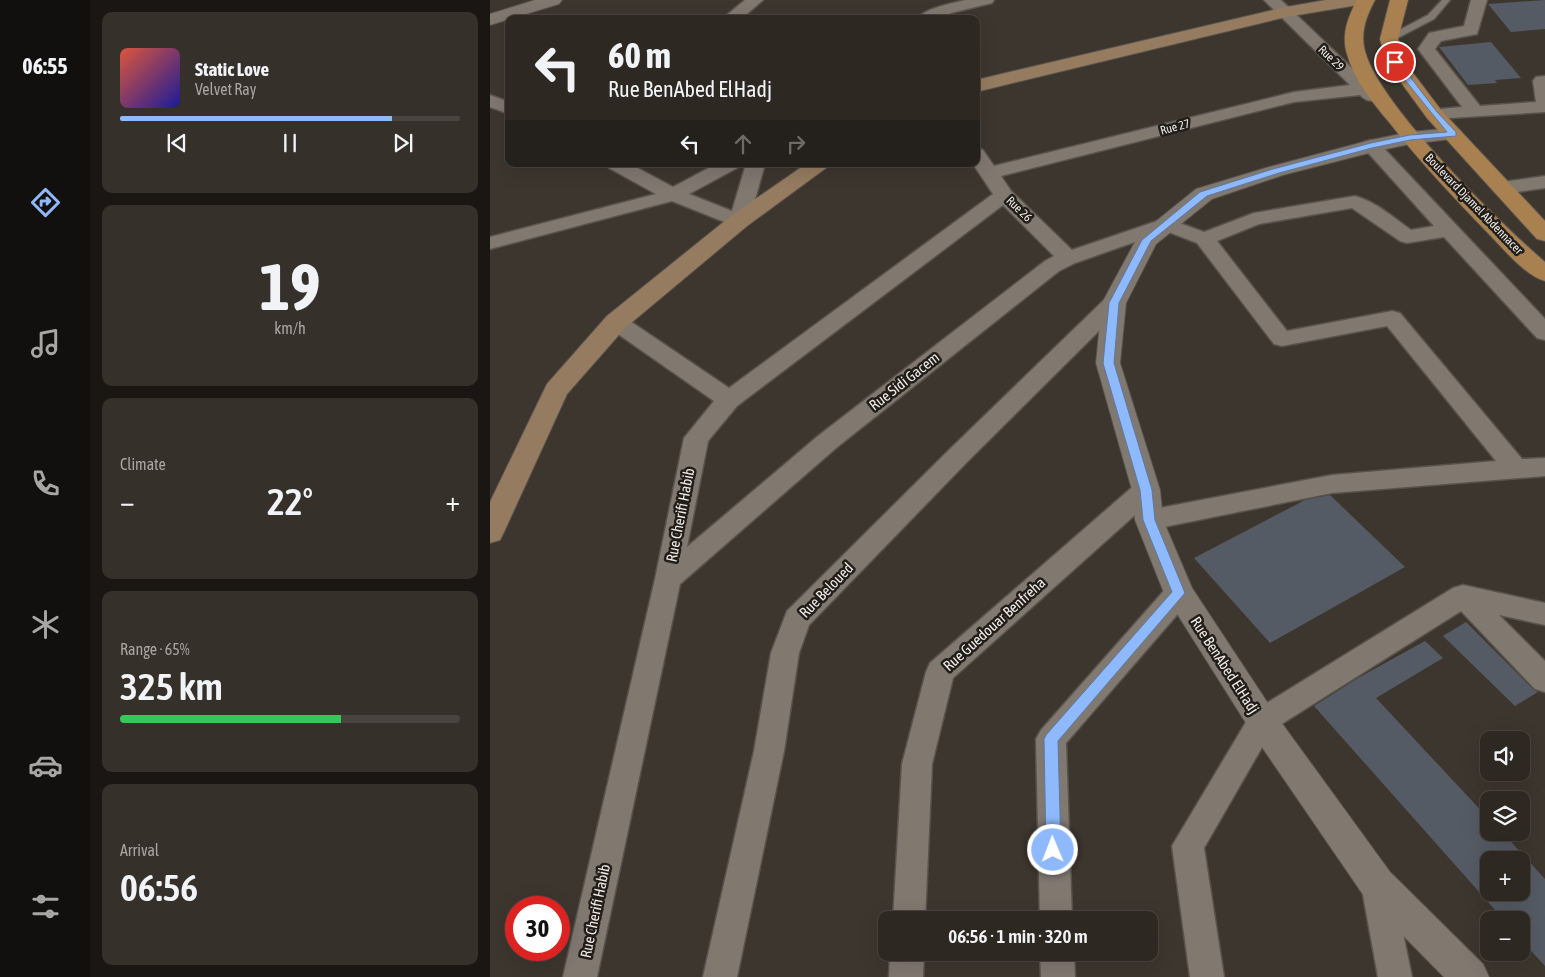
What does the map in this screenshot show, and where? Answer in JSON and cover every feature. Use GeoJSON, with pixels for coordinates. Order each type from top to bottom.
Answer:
{"type":"FeatureCollection","features":[{"type":"Feature","properties":{"kind":"main road"},"geometry":{"type":"LineString","coordinates":[[980,85],[1279,6],[1358,0]]}},
{"type":"Feature","properties":{"kind":"main road","name":"Boulevard Djamel Abdennacer"},"geometry":{"type":"LineString","coordinates":[[1366,0],[1357,16],[1353,34],[1356,53],[1369,83],[1410,138],[1456,188],[1529,261],[1545,274]]}},
{"type":"Feature","properties":{"kind":"main road"},"geometry":{"type":"LineString","coordinates":[[1398,0],[1389,38],[1395,62],[1434,114],[1545,234]]}},
{"type":"Feature","properties":{"kind":"main road"},"geometry":{"type":"LineString","coordinates":[[490,532],[556,390],[616,322],[739,221],[815,167]]}},
{"type":"Feature","properties":{"kind":"street"},"geometry":{"type":"LineString","coordinates":[[506,15],[553,0]]}},
{"type":"Feature","properties":{"kind":"street"},"geometry":{"type":"LineString","coordinates":[[735,15],[755,0]]}},
{"type":"Feature","properties":{"kind":"street"},"geometry":{"type":"LineString","coordinates":[[919,15],[930,0]]}},
{"type":"Feature","properties":{"kind":"street"},"geometry":{"type":"LineString","coordinates":[[933,15],[944,10],[986,0]]}},
{"type":"Feature","properties":{"kind":"street"},"geometry":{"type":"LineString","coordinates":[[1475,111],[1426,49],[1435,37],[1471,30],[1479,0]]}},
{"type":"Feature","properties":{"kind":"street","name":"Rue 29"},"geometry":{"type":"LineString","coordinates":[[1279,6],[1363,89],[1392,113]]}},
{"type":"Feature","properties":{"kind":"street"},"geometry":{"type":"LineString","coordinates":[[490,20],[505,15]]}},
{"type":"Feature","properties":{"kind":"street"},"geometry":{"type":"LineString","coordinates":[[1545,80],[1542,80],[1545,102]]}},
{"type":"Feature","properties":{"kind":"street","name":"Rue 27"},"geometry":{"type":"LineString","coordinates":[[988,173],[1294,97],[1363,89]]}},
{"type":"Feature","properties":{"kind":"street"},"geometry":{"type":"LineString","coordinates":[[490,100],[505,107]]}},
{"type":"Feature","properties":{"kind":"street"},"geometry":{"type":"LineString","coordinates":[[1434,114],[1545,106]]}},
{"type":"Feature","properties":{"kind":"street"},"geometry":{"type":"LineString","coordinates":[[490,116],[505,109]]}},
{"type":"Feature","properties":{"kind":"street","name":"Rue BenAbed ElHadj"},"geometry":{"type":"LineString","coordinates":[[1453,134],[1410,138],[1371,146],[1276,171],[1204,194],[1147,240],[1114,303],[1108,363],[1146,490],[1149,520],[1179,593],[1262,721],[1377,884],[1470,977]]}},
{"type":"Feature","properties":{"kind":"street"},"geometry":{"type":"LineString","coordinates":[[1371,146],[1545,333]]}},
{"type":"Feature","properties":{"kind":"street","name":"Rue 26"},"geometry":{"type":"LineString","coordinates":[[980,160],[1004,195],[1068,258]]}},
{"type":"Feature","properties":{"kind":"street"},"geometry":{"type":"LineString","coordinates":[[622,167],[673,195],[739,221],[754,167]]}},
{"type":"Feature","properties":{"kind":"street"},"geometry":{"type":"LineString","coordinates":[[490,243],[673,195],[724,167]]}},
{"type":"Feature","properties":{"kind":"street"},"geometry":{"type":"LineString","coordinates":[[1502,188],[1545,182]]}},
{"type":"Feature","properties":{"kind":"street","name":"Rue Cherifi Habib"},"geometry":{"type":"LineString","coordinates":[[580,977],[668,578],[696,438],[729,400],[1004,195]]}},
{"type":"Feature","properties":{"kind":"street"},"geometry":{"type":"LineString","coordinates":[[1204,239],[1254,219],[1354,202],[1407,236],[1449,230]]}},
{"type":"Feature","properties":{"kind":"street"},"geometry":{"type":"LineString","coordinates":[[1166,224],[1204,239],[1282,339],[1392,318],[1516,469]]}},
{"type":"Feature","properties":{"kind":"street","name":"Rue Sidi Gacem"},"geometry":{"type":"LineString","coordinates":[[668,578],[827,442],[1052,266],[1068,258],[1166,224]]}},
{"type":"Feature","properties":{"kind":"street","name":"Rue Beloued"},"geometry":{"type":"LineString","coordinates":[[720,977],[769,751],[786,653],[797,619],[959,455],[1114,303]]}},
{"type":"Feature","properties":{"kind":"street"},"geometry":{"type":"LineString","coordinates":[[616,322],[729,400]]}},
{"type":"Feature","properties":{"kind":"street"},"geometry":{"type":"LineString","coordinates":[[1149,520],[1332,484],[1545,467]]}},
{"type":"Feature","properties":{"kind":"street","name":"Rue Guedouar Benfreha"},"geometry":{"type":"LineString","coordinates":[[909,911],[917,764],[940,672],[1146,490]]}},
{"type":"Feature","properties":{"kind":"street"},"geometry":{"type":"LineString","coordinates":[[1056,911],[1051,739],[1179,593]]}},
{"type":"Feature","properties":{"kind":"street"},"geometry":{"type":"LineString","coordinates":[[1463,596],[1545,680]]}},
{"type":"Feature","properties":{"kind":"street"},"geometry":{"type":"LineString","coordinates":[[1207,977],[1188,846],[1262,721],[1463,596],[1545,614]]}},
{"type":"Feature","properties":{"kind":"street"},"geometry":{"type":"LineString","coordinates":[[1377,884],[1395,977]]}},
{"type":"Feature","properties":{"kind":"street"},"geometry":{"type":"LineString","coordinates":[[906,977],[907,961]]}},
{"type":"Feature","properties":{"kind":"street"},"geometry":{"type":"LineString","coordinates":[[1057,961],[1058,977]]}},
{"type":"Feature","properties":{"kind":"lane"},"geometry":{"type":"LineString","coordinates":[[1389,38],[1431,17],[1446,0]]}},
{"type":"Feature","properties":{"kind":"building"},"geometry":{"type":"Polygon","coordinates":[[[1545,0],[1545,29],[1511,32],[1488,4],[1545,0]]]}},
{"type":"Feature","properties":{"kind":"building"},"geometry":{"type":"Polygon","coordinates":[[[1491,42],[1521,78],[1495,80],[1497,83],[1468,85],[1439,47],[1491,42]]]}},
{"type":"Feature","properties":{"kind":"building"},"geometry":{"type":"Polygon","coordinates":[[[1330,495],[1405,567],[1270,643],[1194,558],[1305,500],[1330,495]]]}},
{"type":"Feature","properties":{"kind":"building"},"geometry":{"type":"Polygon","coordinates":[[[1466,622],[1538,692],[1515,706],[1443,636],[1466,622]]]}},
{"type":"Feature","properties":{"kind":"building"},"geometry":{"type":"Polygon","coordinates":[[[1425,641],[1443,658],[1376,698],[1480,809],[1480,841],[1510,841],[1519,851],[1480,851],[1480,893],[1314,706],[1358,678],[1425,641]]]}},
{"type":"Feature","properties":{"kind":"building"},"geometry":{"type":"Polygon","coordinates":[[[1530,863],[1545,879],[1545,966],[1530,950],[1530,911],[1496,911],[1487,901],[1530,901],[1530,863]]]}},
{"type":"Feature","properties":{"kind":"route"},"geometry":{"type":"LineString","coordinates":[[1053,850],[1051,739],[1179,593],[1149,520],[1146,490],[1108,363],[1114,303],[1147,240],[1204,194],[1276,171],[1371,146],[1410,138],[1453,134],[1434,114],[1395,62]]}}]}
